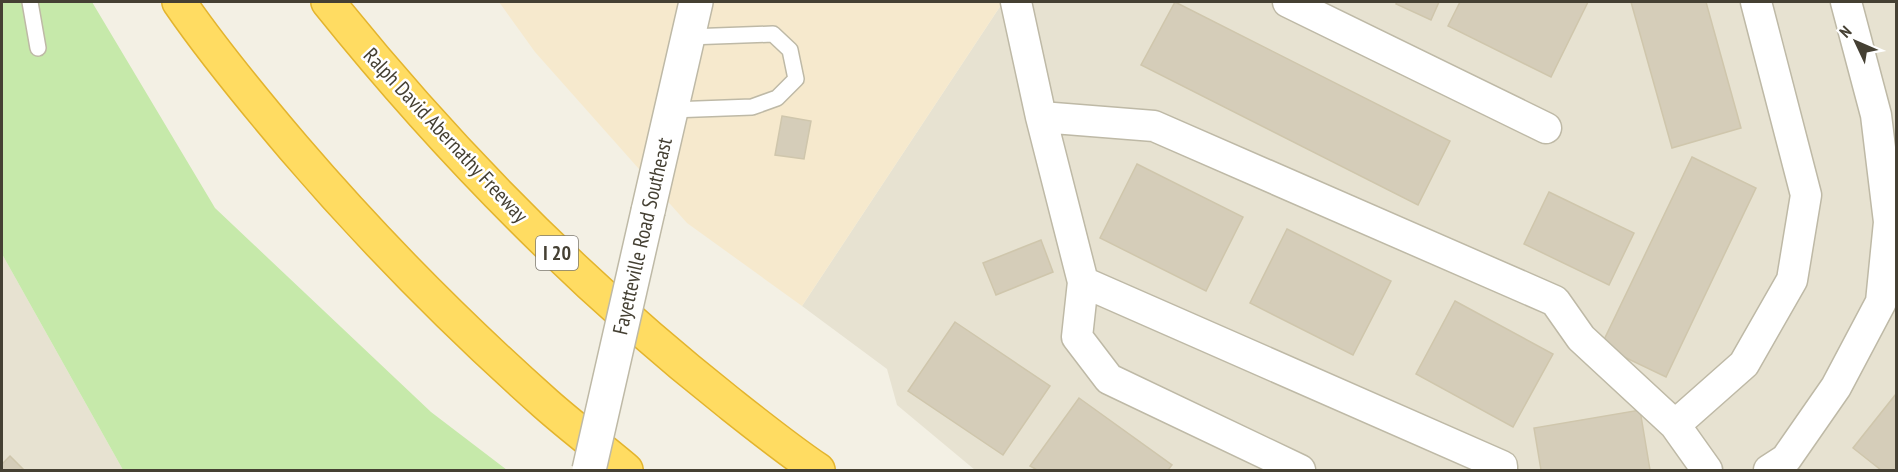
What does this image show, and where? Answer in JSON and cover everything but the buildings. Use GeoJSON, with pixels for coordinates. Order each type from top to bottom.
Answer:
{"type":"FeatureCollection","features":[{"type":"Feature","properties":{"kind":"highway"},"geometry":{"type":"LineString","coordinates":[[179,2],[259,107],[331,191],[409,274],[478,342],[547,405],[626,471]]}},
{"type":"Feature","properties":{"kind":"highway","name":"Ralph David Abernathy Freeway"},"geometry":{"type":"LineString","coordinates":[[328,2],[378,64],[474,170],[572,268],[677,362],[818,471]]}},
{"type":"Feature","properties":{"kind":"street","name":"Fayetteville Road Southeast"},"geometry":{"type":"LineString","coordinates":[[589,471],[696,2]]}},
{"type":"Feature","properties":{"kind":"street"},"geometry":{"type":"LineString","coordinates":[[1016,2],[1041,117],[1083,282],[1077,338],[1109,379],[1300,471]]}},
{"type":"Feature","properties":{"kind":"street"},"geometry":{"type":"LineString","coordinates":[[1288,2],[1546,128]]}},
{"type":"Feature","properties":{"kind":"street"},"geometry":{"type":"LineString","coordinates":[[1675,425],[1744,364],[1792,280],[1806,195],[1756,2]]}},
{"type":"Feature","properties":{"kind":"street"},"geometry":{"type":"LineString","coordinates":[[1769,471],[1786,459],[1836,387],[1881,302],[1889,222],[1876,115],[1846,2]]}},
{"type":"Feature","properties":{"kind":"street"},"geometry":{"type":"LineString","coordinates":[[1041,117],[1154,126],[1555,301],[1581,338],[1675,425],[1707,471]]}},
{"type":"Feature","properties":{"kind":"street"},"geometry":{"type":"LineString","coordinates":[[1083,282],[1502,466],[1502,471]]}},
{"type":"Feature","properties":{"kind":"lane"},"geometry":{"type":"LineString","coordinates":[[30,2],[38,48]]}},
{"type":"Feature","properties":{"kind":"lane"},"geometry":{"type":"LineString","coordinates":[[670,110],[752,107],[777,98],[796,79],[790,50],[773,34],[688,37]]}},
{"type":"Feature","properties":{"kind":"shaded area"},"geometry":{"type":"Polygon","coordinates":[[[499,2],[1003,2],[802,306],[687,223],[535,52],[499,2]]]}},
{"type":"Feature","properties":{"kind":"shaded area"},"geometry":{"type":"Polygon","coordinates":[[[1003,2],[1896,2],[1896,470],[975,470],[897,405],[887,369],[802,306],[1003,2]]]}},
{"type":"Feature","properties":{"kind":"shaded area"},"geometry":{"type":"Polygon","coordinates":[[[2,254],[123,470],[2,470],[2,254]]]}},
{"type":"Feature","properties":{"kind":"green space"},"geometry":{"type":"Polygon","coordinates":[[[2,2],[92,2],[215,208],[431,412],[507,470],[123,470],[2,254],[2,2]]]}}]}
